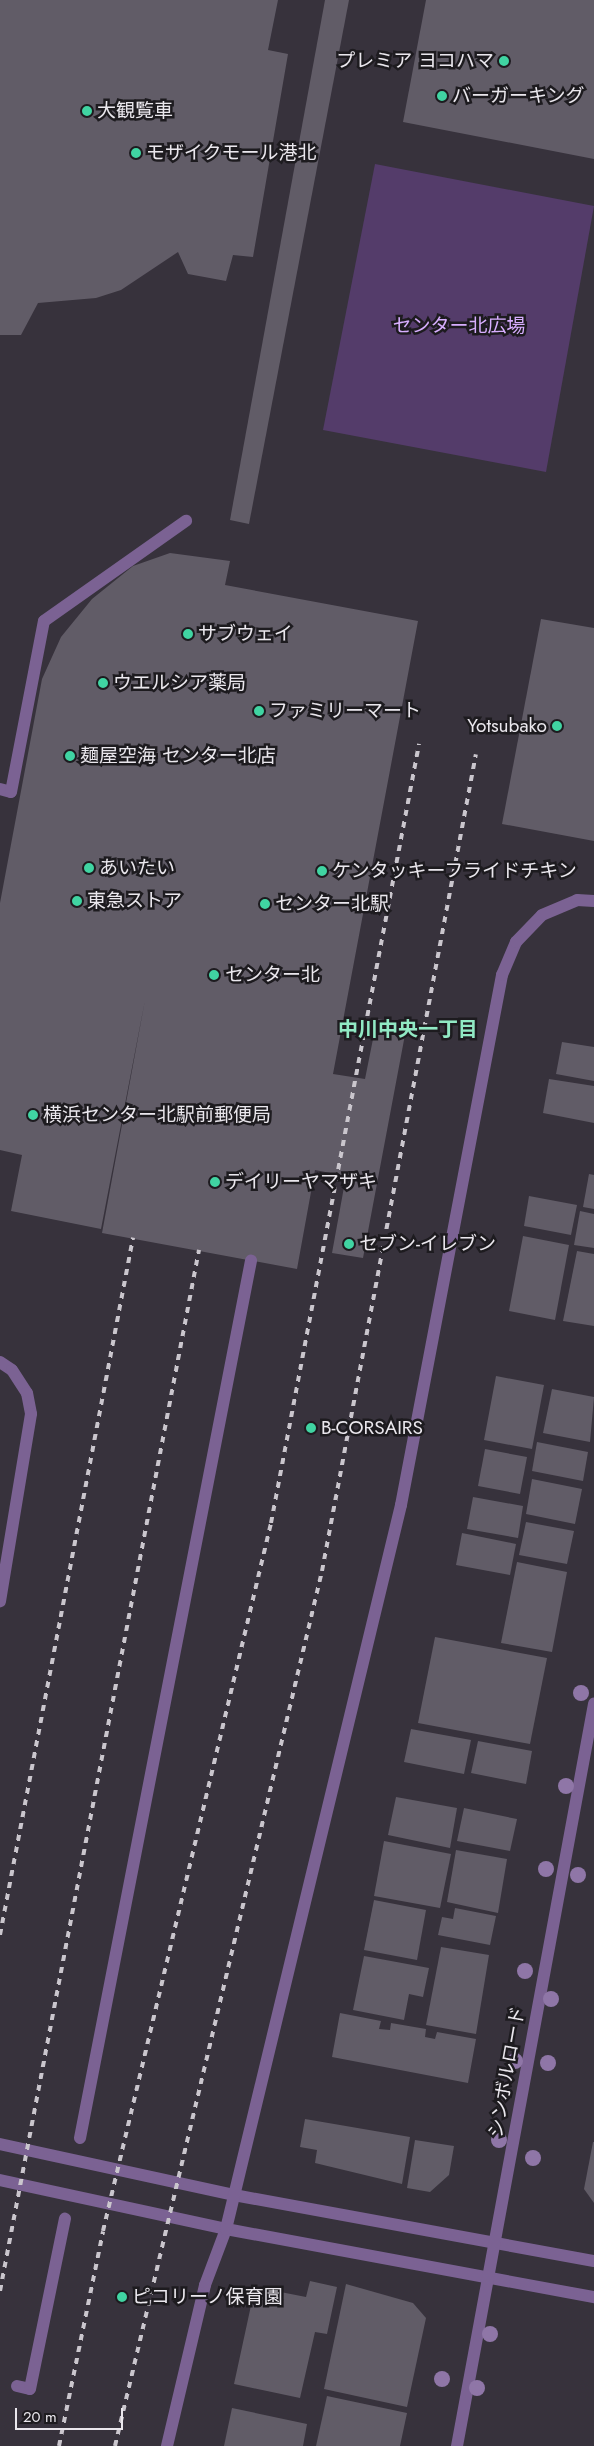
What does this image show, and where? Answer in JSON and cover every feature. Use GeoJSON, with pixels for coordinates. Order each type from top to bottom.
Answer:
{"type":"FeatureCollection","features":[{"type":"Feature","properties":{"kind":"street"},"geometry":{"type":"LineString","coordinates":[[0,789],[11,792],[44,621],[186,521]]}},
{"type":"Feature","properties":{"kind":"street"},"geometry":{"type":"LineString","coordinates":[[167,2446],[205,2285],[226,2229],[401,1505],[502,975],[516,942],[542,915],[577,900],[594,900]]}},
{"type":"Feature","properties":{"kind":"street"},"geometry":{"type":"LineString","coordinates":[[80,2138],[251,1262]]}},
{"type":"Feature","properties":{"kind":"street"},"geometry":{"type":"LineString","coordinates":[[0,1362],[12,1370],[27,1393],[31,1414],[0,1601]]}},
{"type":"Feature","properties":{"kind":"street","name":"シンボルロード"},"geometry":{"type":"LineString","coordinates":[[457,2446],[594,1704]]}},
{"type":"Feature","properties":{"kind":"street"},"geometry":{"type":"LineString","coordinates":[[0,2144],[234,2195],[495,2240],[594,2261]]}},
{"type":"Feature","properties":{"kind":"street"},"geometry":{"type":"LineString","coordinates":[[0,2180],[226,2229],[489,2276],[594,2297]]}},
{"type":"Feature","properties":{"kind":"street"},"geometry":{"type":"LineString","coordinates":[[16,2386],[30,2388],[65,2219]]}},
{"type":"Feature","properties":{"kind":"green space","name":"センター北広場"},"geometry":{"type":"Polygon","coordinates":[[[375,164],[594,206],[546,472],[323,430],[375,164]]]}},
{"type":"Feature","properties":{"kind":"building","name":"モザイクモール港北"},"geometry":{"type":"Polygon","coordinates":[[[0,0],[278,0],[268,50],[288,54],[253,257],[233,255],[226,281],[188,274],[178,252],[121,290],[96,298],[38,303],[21,335],[0,335],[0,0]]]}},
{"type":"Feature","properties":{"kind":"building"},"geometry":{"type":"Polygon","coordinates":[[[325,0],[349,0],[249,524],[230,520],[325,0]]]}},
{"type":"Feature","properties":{"kind":"building","name":"プレミア ヨコハマ"},"geometry":{"type":"Polygon","coordinates":[[[426,0],[594,0],[594,159],[403,122],[426,0]]]}},
{"type":"Feature","properties":{"kind":"building"},"geometry":{"type":"Polygon","coordinates":[[[170,553],[230,561],[225,585],[418,621],[333,1074],[365,1079],[377,1019],[407,1024],[363,1258],[332,1253],[346,1176],[315,1170],[297,1269],[102,1233],[145,1000],[101,1229],[11,1211],[22,1155],[0,1150],[0,903],[42,679],[61,637],[92,599],[133,566],[170,553]]]}},
{"type":"Feature","properties":{"kind":"building","name":"Yotsubako"},"geometry":{"type":"Polygon","coordinates":[[[541,619],[594,628],[594,841],[502,824],[541,619]]]}},
{"type":"Feature","properties":{"kind":"building"},"geometry":{"type":"Polygon","coordinates":[[[562,1042],[594,1047],[594,1081],[556,1074],[562,1042]]]}},
{"type":"Feature","properties":{"kind":"building"},"geometry":{"type":"Polygon","coordinates":[[[549,1079],[594,1086],[594,1123],[543,1113],[549,1079]]]}},
{"type":"Feature","properties":{"kind":"building"},"geometry":{"type":"Polygon","coordinates":[[[589,1174],[594,1175],[594,1209],[583,1207],[589,1174]]]}},
{"type":"Feature","properties":{"kind":"building"},"geometry":{"type":"Polygon","coordinates":[[[529,1196],[577,1205],[571,1235],[524,1226],[529,1196]]]}},
{"type":"Feature","properties":{"kind":"building"},"geometry":{"type":"Polygon","coordinates":[[[580,1211],[594,1214],[594,1248],[574,1245],[580,1211]]]}},
{"type":"Feature","properties":{"kind":"building"},"geometry":{"type":"Polygon","coordinates":[[[523,1236],[569,1245],[555,1320],[509,1311],[523,1236]]]}},
{"type":"Feature","properties":{"kind":"building"},"geometry":{"type":"Polygon","coordinates":[[[577,1251],[594,1254],[594,1326],[563,1321],[577,1251]]]}},
{"type":"Feature","properties":{"kind":"building"},"geometry":{"type":"Polygon","coordinates":[[[496,1376],[544,1385],[532,1449],[484,1440],[496,1376]]]}},
{"type":"Feature","properties":{"kind":"building"},"geometry":{"type":"Polygon","coordinates":[[[552,1389],[594,1397],[590,1442],[543,1433],[552,1389]]]}},
{"type":"Feature","properties":{"kind":"building"},"geometry":{"type":"Polygon","coordinates":[[[537,1442],[588,1452],[583,1481],[532,1471],[537,1442]]]}},
{"type":"Feature","properties":{"kind":"building"},"geometry":{"type":"Polygon","coordinates":[[[485,1449],[527,1457],[520,1494],[478,1486],[485,1449]]]}},
{"type":"Feature","properties":{"kind":"building"},"geometry":{"type":"Polygon","coordinates":[[[532,1479],[582,1489],[575,1524],[526,1514],[532,1479]]]}},
{"type":"Feature","properties":{"kind":"building"},"geometry":{"type":"Polygon","coordinates":[[[473,1497],[523,1506],[518,1538],[467,1529],[473,1497]]]}},
{"type":"Feature","properties":{"kind":"building"},"geometry":{"type":"Polygon","coordinates":[[[526,1522],[574,1531],[567,1564],[519,1555],[526,1522]]]}},
{"type":"Feature","properties":{"kind":"building"},"geometry":{"type":"Polygon","coordinates":[[[462,1533],[516,1544],[510,1575],[456,1565],[462,1533]]]}},
{"type":"Feature","properties":{"kind":"building"},"geometry":{"type":"Polygon","coordinates":[[[517,1562],[567,1572],[552,1652],[501,1643],[517,1562]]]}},
{"type":"Feature","properties":{"kind":"building"},"geometry":{"type":"Polygon","coordinates":[[[435,1637],[547,1658],[530,1744],[418,1723],[435,1637]]]}},
{"type":"Feature","properties":{"kind":"building"},"geometry":{"type":"Polygon","coordinates":[[[411,1729],[471,1740],[464,1774],[404,1762],[411,1729]]]}},
{"type":"Feature","properties":{"kind":"building"},"geometry":{"type":"Polygon","coordinates":[[[478,1741],[532,1751],[526,1784],[471,1773],[478,1741]]]}},
{"type":"Feature","properties":{"kind":"building"},"geometry":{"type":"Polygon","coordinates":[[[396,1797],[457,1808],[450,1848],[388,1835],[396,1797]]]}},
{"type":"Feature","properties":{"kind":"building"},"geometry":{"type":"Polygon","coordinates":[[[464,1808],[517,1819],[510,1851],[457,1841],[464,1808]]]}},
{"type":"Feature","properties":{"kind":"building"},"geometry":{"type":"Polygon","coordinates":[[[384,1841],[451,1854],[440,1908],[374,1896],[384,1841]]]}},
{"type":"Feature","properties":{"kind":"building"},"geometry":{"type":"Polygon","coordinates":[[[456,1850],[507,1859],[498,1913],[447,1902],[456,1850]]]}},
{"type":"Feature","properties":{"kind":"building"},"geometry":{"type":"Polygon","coordinates":[[[374,1900],[426,1910],[417,1960],[364,1950],[374,1900]]]}},
{"type":"Feature","properties":{"kind":"building"},"geometry":{"type":"Polygon","coordinates":[[[455,1908],[496,1916],[490,1945],[438,1935],[442,1917],[453,1919],[455,1908]]]}},
{"type":"Feature","properties":{"kind":"building"},"geometry":{"type":"Polygon","coordinates":[[[441,1947],[489,1955],[476,2034],[426,2025],[441,1947]]]}},
{"type":"Feature","properties":{"kind":"building"},"geometry":{"type":"Polygon","coordinates":[[[364,1956],[429,1968],[423,1997],[409,1994],[404,2020],[353,2010],[364,1956]]]}},
{"type":"Feature","properties":{"kind":"building"},"geometry":{"type":"Polygon","coordinates":[[[340,2013],[381,2021],[379,2029],[390,2030],[391,2023],[426,2029],[425,2037],[435,2039],[437,2032],[476,2039],[468,2083],[332,2057],[340,2013]]]}},
{"type":"Feature","properties":{"kind":"building"},"geometry":{"type":"Polygon","coordinates":[[[305,2119],[410,2137],[402,2184],[315,2163],[317,2150],[300,2147],[305,2119]]]}},
{"type":"Feature","properties":{"kind":"building"},"geometry":{"type":"Polygon","coordinates":[[[415,2140],[454,2146],[449,2175],[430,2192],[407,2188],[415,2140]]]}},
{"type":"Feature","properties":{"kind":"building"},"geometry":{"type":"Polygon","coordinates":[[[594,2142],[594,2203],[584,2189],[594,2142]]]}},
{"type":"Feature","properties":{"kind":"building"},"geometry":{"type":"Polygon","coordinates":[[[310,2281],[337,2287],[327,2334],[315,2332],[300,2398],[234,2384],[255,2287],[306,2297],[310,2281]]]}},
{"type":"Feature","properties":{"kind":"building"},"geometry":{"type":"Polygon","coordinates":[[[346,2284],[413,2303],[426,2318],[407,2407],[324,2389],[346,2284]]]}},
{"type":"Feature","properties":{"kind":"building"},"geometry":{"type":"Polygon","coordinates":[[[327,2396],[407,2413],[400,2446],[316,2446],[327,2396]]]}},
{"type":"Feature","properties":{"kind":"building"},"geometry":{"type":"Polygon","coordinates":[[[232,2408],[307,2424],[303,2446],[224,2446],[232,2408]]]}},
{"type":"Feature","properties":{"kind":"railway"},"geometry":{"type":"LineString","coordinates":[[59,2446],[103,2231],[271,1523],[419,744]]}},
{"type":"Feature","properties":{"kind":"railway"},"geometry":{"type":"LineString","coordinates":[[115,2446],[322,1571],[476,754]]}},
{"type":"Feature","properties":{"kind":"railway"},"geometry":{"type":"LineString","coordinates":[[0,1935],[133,1238]]}},
{"type":"Feature","properties":{"kind":"railway"},"geometry":{"type":"LineString","coordinates":[[0,2291],[199,1250]]}},
{"type":"Feature","properties":{"kind":"place","name":"プレミア ヨコハマ"},"geometry":{"type":"Point","coordinates":[504,61]}},
{"type":"Feature","properties":{"kind":"place","name":"バーガーキング"},"geometry":{"type":"Point","coordinates":[442,96]}},
{"type":"Feature","properties":{"kind":"place","name":"大観覧車"},"geometry":{"type":"Point","coordinates":[87,111]}},
{"type":"Feature","properties":{"kind":"place","name":"モザイクモール港北"},"geometry":{"type":"Point","coordinates":[136,153]}},
{"type":"Feature","properties":{"kind":"place","name":"サブウェイ"},"geometry":{"type":"Point","coordinates":[188,634]}},
{"type":"Feature","properties":{"kind":"place","name":"ウエルシア薬局"},"geometry":{"type":"Point","coordinates":[103,683]}},
{"type":"Feature","properties":{"kind":"place","name":"ファミリーマート"},"geometry":{"type":"Point","coordinates":[259,711]}},
{"type":"Feature","properties":{"kind":"place","name":"Yotsubako"},"geometry":{"type":"Point","coordinates":[557,726]}},
{"type":"Feature","properties":{"kind":"place","name":"麺屋空海 センター北店"},"geometry":{"type":"Point","coordinates":[70,756]}},
{"type":"Feature","properties":{"kind":"place","name":"あいたい"},"geometry":{"type":"Point","coordinates":[89,868]}},
{"type":"Feature","properties":{"kind":"place","name":"ケンタッキーフライドチキン"},"geometry":{"type":"Point","coordinates":[322,871]}},
{"type":"Feature","properties":{"kind":"place","name":"東急ストア"},"geometry":{"type":"Point","coordinates":[77,901]}},
{"type":"Feature","properties":{"kind":"place","name":"センター北駅"},"geometry":{"type":"Point","coordinates":[265,904]}},
{"type":"Feature","properties":{"kind":"place","name":"センター北"},"geometry":{"type":"Point","coordinates":[214,975]}},
{"type":"Feature","properties":{"kind":"place","name":"横浜センター北駅前郵便局"},"geometry":{"type":"Point","coordinates":[33,1115]}},
{"type":"Feature","properties":{"kind":"place","name":"デイリーヤマザキ"},"geometry":{"type":"Point","coordinates":[215,1182]}},
{"type":"Feature","properties":{"kind":"place","name":"セブン-イレブン"},"geometry":{"type":"Point","coordinates":[349,1244]}},
{"type":"Feature","properties":{"kind":"place","name":"B-CORSAIRS"},"geometry":{"type":"Point","coordinates":[311,1428]}},
{"type":"Feature","properties":{"kind":"place","name":"ピコリーノ保育園"},"geometry":{"type":"Point","coordinates":[122,2297]}},
{"type":"Feature","properties":{"kind":"district","name":"中川中央一丁目"},"geometry":{"type":"Point","coordinates":[408,1029]}}]}
